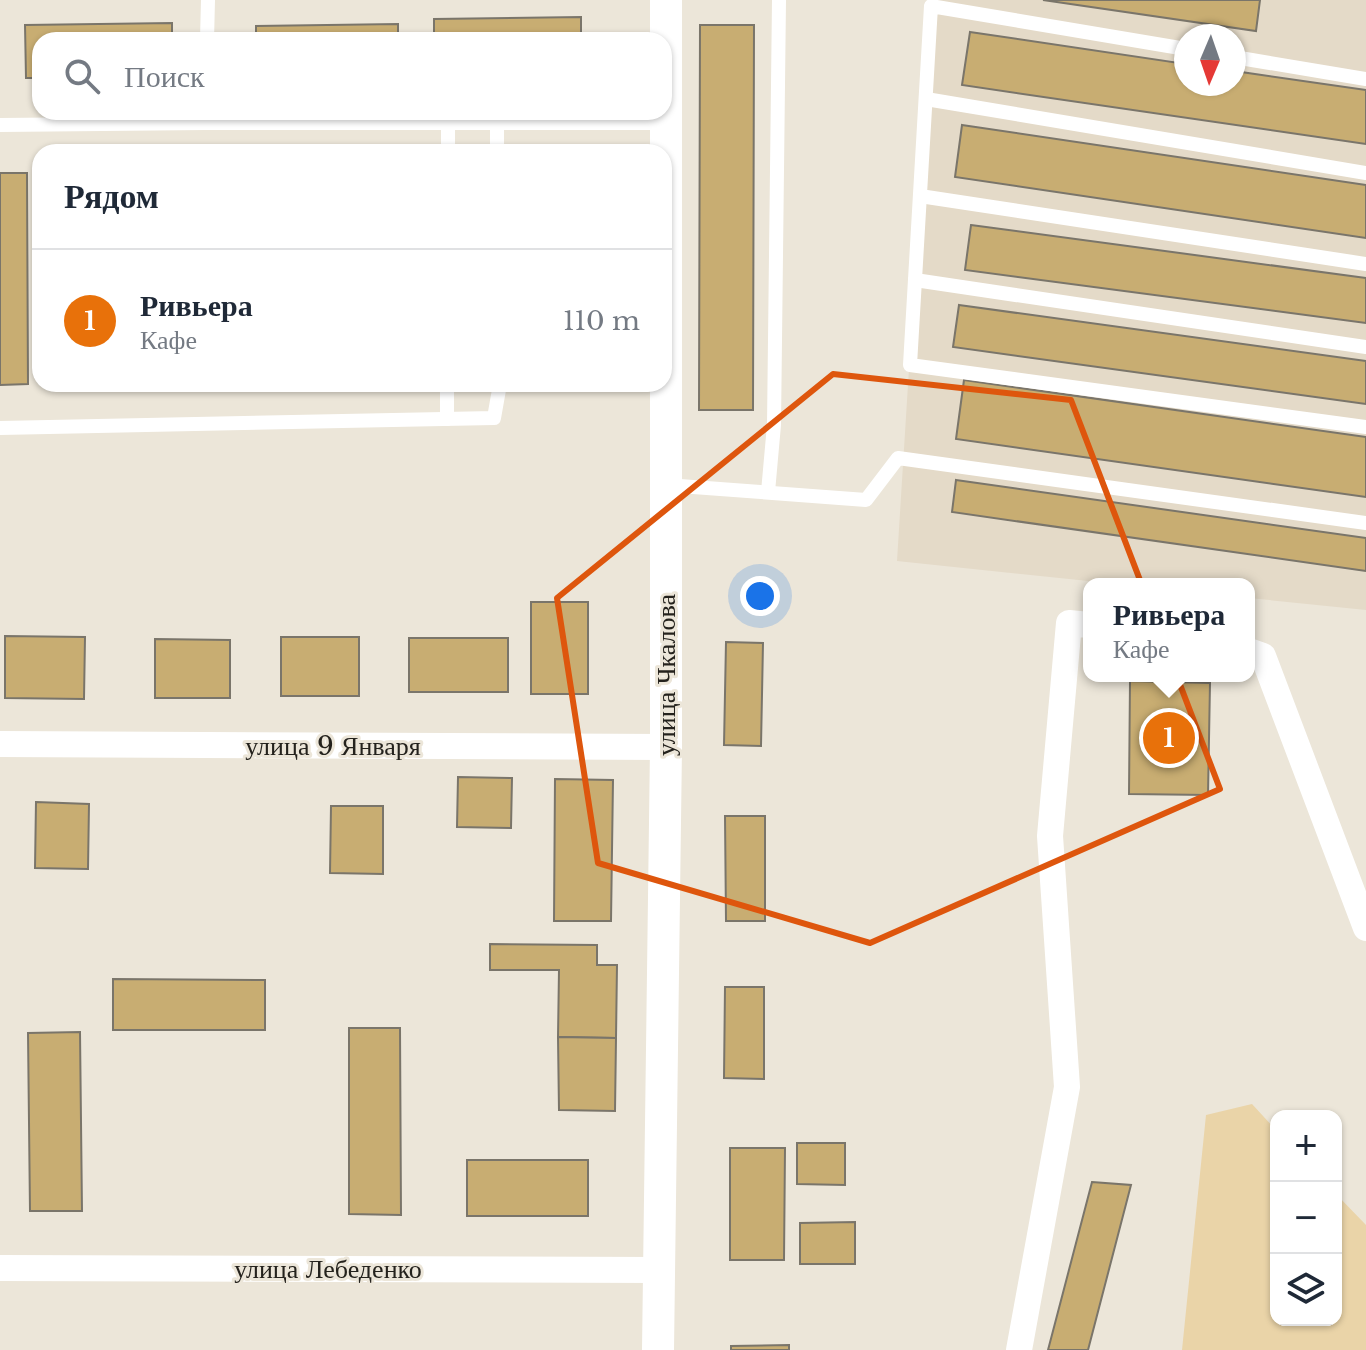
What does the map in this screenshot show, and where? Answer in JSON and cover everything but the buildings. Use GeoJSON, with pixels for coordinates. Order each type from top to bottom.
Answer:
{"type":"FeatureCollection","features":[{"type":"Feature","properties":{"kind":"street","name":"улица Чкалова"},"geometry":{"type":"LineString","coordinates":[[666,0],[666,32]]}},
{"type":"Feature","properties":{"kind":"street","name":"улица Чкалова"},"geometry":{"type":"LineString","coordinates":[[666,123],[666,144]]}},
{"type":"Feature","properties":{"kind":"street","name":"улица Чкалова"},"geometry":{"type":"LineString","coordinates":[[658,1350],[666,747],[666,392]]}},
{"type":"Feature","properties":{"kind":"street"},"geometry":{"type":"LineString","coordinates":[[1019,1350],[1067,1087],[1050,836],[1069,623],[1083,624]]}},
{"type":"Feature","properties":{"kind":"street"},"geometry":{"type":"LineString","coordinates":[[1255,653],[1263,656],[1366,928]]}},
{"type":"Feature","properties":{"kind":"street","name":"улица 9 Января"},"geometry":{"type":"LineString","coordinates":[[0,744],[666,747]]}},
{"type":"Feature","properties":{"kind":"street","name":"улица Лебеденко"},"geometry":{"type":"LineString","coordinates":[[0,1268],[657,1270]]}},
{"type":"Feature","properties":{"kind":"lane"},"geometry":{"type":"LineString","coordinates":[[207,32],[208,0]]}},
{"type":"Feature","properties":{"kind":"lane"},"geometry":{"type":"LineString","coordinates":[[768,492],[774,425],[779,0]]}},
{"type":"Feature","properties":{"kind":"lane"},"geometry":{"type":"LineString","coordinates":[[1174,47],[931,6],[910,365],[1366,427]]}},
{"type":"Feature","properties":{"kind":"lane"},"geometry":{"type":"LineString","coordinates":[[1246,59],[1366,79]]}},
{"type":"Feature","properties":{"kind":"lane"},"geometry":{"type":"LineString","coordinates":[[926,99],[1366,173]]}},
{"type":"Feature","properties":{"kind":"lane"},"geometry":{"type":"LineString","coordinates":[[0,125],[147,120]]}},
{"type":"Feature","properties":{"kind":"lane"},"geometry":{"type":"LineString","coordinates":[[367,120],[666,123]]}},
{"type":"Feature","properties":{"kind":"lane"},"geometry":{"type":"LineString","coordinates":[[448,121],[448,144]]}},
{"type":"Feature","properties":{"kind":"lane"},"geometry":{"type":"LineString","coordinates":[[497,122],[497,144]]}},
{"type":"Feature","properties":{"kind":"lane"},"geometry":{"type":"LineString","coordinates":[[920,196],[1366,264]]}},
{"type":"Feature","properties":{"kind":"lane"},"geometry":{"type":"LineString","coordinates":[[915,280],[1366,347]]}},
{"type":"Feature","properties":{"kind":"lane"},"geometry":{"type":"LineString","coordinates":[[447,392],[447,419]]}},
{"type":"Feature","properties":{"kind":"lane"},"geometry":{"type":"LineString","coordinates":[[0,428],[494,418],[499,392]]}},
{"type":"Feature","properties":{"kind":"lane"},"geometry":{"type":"LineString","coordinates":[[666,485],[866,500],[898,458],[1366,523]]}},
{"type":"Feature","properties":{"kind":"highlighted area"},"geometry":{"type":"Polygon","coordinates":[[[833,374],[1071,400],[1220,789],[870,943],[598,863],[557,598],[833,374]]]}},
{"type":"Feature","properties":{"kind":"shaded area"},"geometry":{"type":"Polygon","coordinates":[[[932,0],[1366,0],[1366,610],[1255,599],[1255,578],[1083,578],[1083,580],[897,561],[932,0]]]}},
{"type":"Feature","properties":{"kind":"shaded area"},"geometry":{"type":"Polygon","coordinates":[[[1252,1104],[1270,1124],[1270,1326],[1342,1326],[1342,1200],[1366,1225],[1366,1350],[1182,1350],[1206,1115],[1252,1104]]]}},
{"type":"Feature","properties":{"kind":"place","name":"Ривьера"},"geometry":{"type":"Point","coordinates":[1169,738]}}]}
